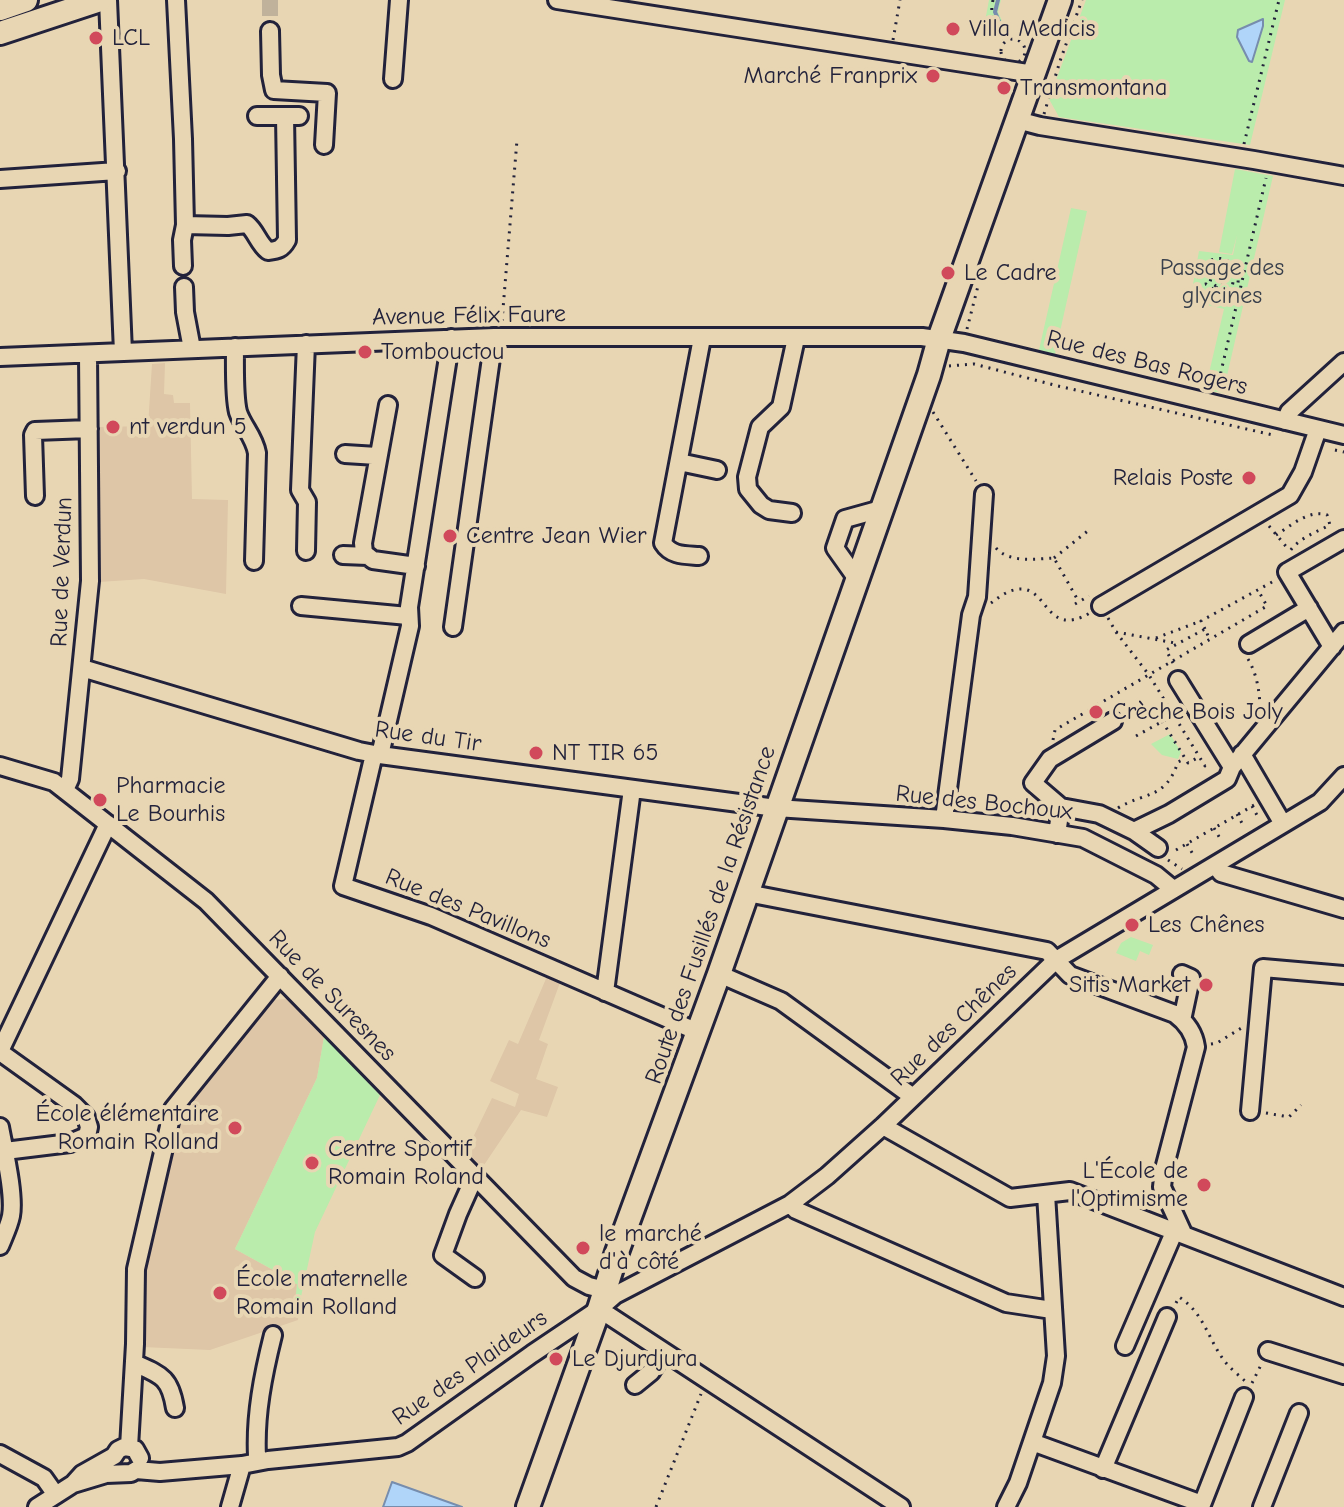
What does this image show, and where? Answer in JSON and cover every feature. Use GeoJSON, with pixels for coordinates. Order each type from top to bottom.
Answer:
{"type":"FeatureCollection","features":[{"type":"Feature","properties":{"kind":"main road"},"geometry":{"type":"LineString","coordinates":[[0,33],[100,0]]}},
{"type":"Feature","properties":{"kind":"main road","name":"Route des Fusillés de la Résistance"},"geometry":{"type":"LineString","coordinates":[[528,1507],[719,974],[1060,0]]}},
{"type":"Feature","properties":{"kind":"street"},"geometry":{"type":"LineString","coordinates":[[108,0],[123,352]]}},
{"type":"Feature","properties":{"kind":"street"},"geometry":{"type":"LineString","coordinates":[[176,0],[183,139],[183,266]]}},
{"type":"Feature","properties":{"kind":"street"},"geometry":{"type":"LineString","coordinates":[[393,79],[399,0]]}},
{"type":"Feature","properties":{"kind":"street"},"geometry":{"type":"LineString","coordinates":[[557,0],[1034,74]]}},
{"type":"Feature","properties":{"kind":"street"},"geometry":{"type":"LineString","coordinates":[[14,3],[28,23]]}},
{"type":"Feature","properties":{"kind":"street"},"geometry":{"type":"LineString","coordinates":[[270,31],[274,90],[327,93],[324,145]]}},
{"type":"Feature","properties":{"kind":"street"},"geometry":{"type":"LineString","coordinates":[[185,225],[247,224],[254,229],[260,244],[268,251],[283,247],[287,240],[292,116],[257,116]]}},
{"type":"Feature","properties":{"kind":"street"},"geometry":{"type":"LineString","coordinates":[[1017,120],[1344,176]]}},
{"type":"Feature","properties":{"kind":"street"},"geometry":{"type":"LineString","coordinates":[[0,179],[117,171]]}},
{"type":"Feature","properties":{"kind":"street"},"geometry":{"type":"LineString","coordinates":[[184,287],[192,349]]}},
{"type":"Feature","properties":{"kind":"street"},"geometry":{"type":"LineString","coordinates":[[453,627],[498,337]]}},
{"type":"Feature","properties":{"kind":"street","name":"Avenue Félix Faure"},"geometry":{"type":"LineString","coordinates":[[0,357],[498,337],[939,339]]}},
{"type":"Feature","properties":{"kind":"street"},"geometry":{"type":"LineString","coordinates":[[377,755],[410,626],[408,616],[451,338]]}},
{"type":"Feature","properties":{"kind":"street"},"geometry":{"type":"LineString","coordinates":[[699,556],[674,554],[663,543],[702,338]]}},
{"type":"Feature","properties":{"kind":"street"},"geometry":{"type":"LineString","coordinates":[[792,513],[769,510],[761,505],[748,489],[747,477],[760,427],[781,407],[796,338]]}},
{"type":"Feature","properties":{"kind":"street","name":"Rue des Bas Rogers"},"geometry":{"type":"LineString","coordinates":[[939,339],[1213,404],[1282,429],[1318,429],[1344,435]]}},
{"type":"Feature","properties":{"kind":"street"},"geometry":{"type":"LineString","coordinates":[[306,344],[300,490],[307,502],[306,551]]}},
{"type":"Feature","properties":{"kind":"street"},"geometry":{"type":"LineString","coordinates":[[235,347],[238,410],[255,441],[257,453],[254,561]]}},
{"type":"Feature","properties":{"kind":"street","name":"Rue de Verdun"},"geometry":{"type":"LineString","coordinates":[[65,790],[70,779],[90,581],[88,355]]}},
{"type":"Feature","properties":{"kind":"street"},"geometry":{"type":"LineString","coordinates":[[1282,429],[1289,412],[1344,362]]}},
{"type":"Feature","properties":{"kind":"street"},"geometry":{"type":"LineString","coordinates":[[388,405],[377,456],[364,553],[373,560],[416,566]]}},
{"type":"Feature","properties":{"kind":"street"},"geometry":{"type":"LineString","coordinates":[[35,496],[35,431],[89,429]]}},
{"type":"Feature","properties":{"kind":"street"},"geometry":{"type":"LineString","coordinates":[[1101,606],[1290,495],[1303,472],[1318,429]]}},
{"type":"Feature","properties":{"kind":"street"},"geometry":{"type":"LineString","coordinates":[[345,454],[377,456]]}},
{"type":"Feature","properties":{"kind":"street"},"geometry":{"type":"LineString","coordinates":[[679,462],[717,470]]}},
{"type":"Feature","properties":{"kind":"street"},"geometry":{"type":"LineString","coordinates":[[944,819],[971,615],[977,597],[984,494]]}},
{"type":"Feature","properties":{"kind":"street"},"geometry":{"type":"LineString","coordinates":[[857,579],[835,548],[845,519],[881,509]]}},
{"type":"Feature","properties":{"kind":"street"},"geometry":{"type":"LineString","coordinates":[[1332,647],[1287,572],[1344,539]]}},
{"type":"Feature","properties":{"kind":"street"},"geometry":{"type":"LineString","coordinates":[[343,555],[368,556]]}},
{"type":"Feature","properties":{"kind":"street"},"geometry":{"type":"LineString","coordinates":[[301,606],[408,616]]}},
{"type":"Feature","properties":{"kind":"street"},"geometry":{"type":"LineString","coordinates":[[1247,650],[1309,608]]}},
{"type":"Feature","properties":{"kind":"street"},"geometry":{"type":"LineString","coordinates":[[1134,831],[1227,779],[1233,759],[1259,733],[1344,632]]}},
{"type":"Feature","properties":{"kind":"street","name":"Rue du Tir"},"geometry":{"type":"LineString","coordinates":[[82,668],[377,755],[776,808]]}},
{"type":"Feature","properties":{"kind":"street"},"geometry":{"type":"LineString","coordinates":[[1178,680],[1233,759],[1267,797],[1283,824]]}},
{"type":"Feature","properties":{"kind":"street"},"geometry":{"type":"LineString","coordinates":[[1113,721],[1050,759],[1033,783],[1061,807],[1099,814],[1134,831],[1158,848]]}},
{"type":"Feature","properties":{"kind":"street","name":"Rue des Pavillons"},"geometry":{"type":"LineString","coordinates":[[377,755],[343,886],[431,916],[698,1032]]}},
{"type":"Feature","properties":{"kind":"street","name":"Rue de Suresnes"},"geometry":{"type":"LineString","coordinates":[[0,766],[54,782],[206,901],[574,1278],[589,1286],[664,1352],[901,1507]]}},
{"type":"Feature","properties":{"kind":"street","name":"Rue des Chênes"},"geometry":{"type":"LineString","coordinates":[[602,1299],[790,1204],[883,1126],[1056,960],[1320,802],[1344,776]]}},
{"type":"Feature","properties":{"kind":"street"},"geometry":{"type":"LineString","coordinates":[[605,992],[632,789]]}},
{"type":"Feature","properties":{"kind":"street"},"geometry":{"type":"LineString","coordinates":[[1057,834],[1061,807]]}},
{"type":"Feature","properties":{"kind":"street","name":"Rue des Bochoux"},"geometry":{"type":"LineString","coordinates":[[776,808],[944,819],[1083,838],[1156,875],[1173,889]]}},
{"type":"Feature","properties":{"kind":"street"},"geometry":{"type":"LineString","coordinates":[[4,1161],[79,1141],[87,1136],[89,1127],[86,1117],[74,1105],[0,1051],[108,824]]}},
{"type":"Feature","properties":{"kind":"street"},"geometry":{"type":"LineString","coordinates":[[1215,865],[1221,873],[1344,909]]}},
{"type":"Feature","properties":{"kind":"street"},"geometry":{"type":"LineString","coordinates":[[747,893],[1047,951],[1070,975],[1175,1014],[1190,1029],[1196,1047],[1162,1187],[1179,1232],[1125,1346]]}},
{"type":"Feature","properties":{"kind":"street"},"geometry":{"type":"LineString","coordinates":[[1250,1111],[1263,968],[1344,975]]}},
{"type":"Feature","properties":{"kind":"street"},"geometry":{"type":"LineString","coordinates":[[719,974],[781,1001],[913,1097]]}},
{"type":"Feature","properties":{"kind":"street"},"geometry":{"type":"LineString","coordinates":[[1182,974],[1191,978],[1182,1020]]}},
{"type":"Feature","properties":{"kind":"street"},"geometry":{"type":"LineString","coordinates":[[37,1507],[73,1484],[82,1474],[128,1461],[136,1269],[173,1109],[280,976]]}},
{"type":"Feature","properties":{"kind":"street"},"geometry":{"type":"LineString","coordinates":[[883,1126],[1010,1198],[1070,1191],[1344,1297]]}},
{"type":"Feature","properties":{"kind":"street"},"geometry":{"type":"LineString","coordinates":[[0,1127],[11,1213],[0,1246]]}},
{"type":"Feature","properties":{"kind":"street"},"geometry":{"type":"LineString","coordinates":[[475,1176],[443,1255],[475,1278]]}},
{"type":"Feature","properties":{"kind":"street"},"geometry":{"type":"LineString","coordinates":[[1006,1507],[1018,1483],[1052,1383],[1056,1356],[1046,1194]]}},
{"type":"Feature","properties":{"kind":"street"},"geometry":{"type":"LineString","coordinates":[[457,1242],[455,1239],[465,1214],[466,1195]]}},
{"type":"Feature","properties":{"kind":"street"},"geometry":{"type":"LineString","coordinates":[[790,1204],[796,1210],[1006,1303],[1052,1310]]}},
{"type":"Feature","properties":{"kind":"street","name":"Rue des Plaideurs"},"geometry":{"type":"LineString","coordinates":[[128,1461],[162,1462],[236,1455],[262,1458],[402,1446],[602,1299]]}},
{"type":"Feature","properties":{"kind":"street"},"geometry":{"type":"LineString","coordinates":[[1103,1469],[1167,1317]]}},
{"type":"Feature","properties":{"kind":"street"},"geometry":{"type":"LineString","coordinates":[[262,1458],[256,1437],[262,1377],[273,1335]]}},
{"type":"Feature","properties":{"kind":"street"},"geometry":{"type":"LineString","coordinates":[[1268,1351],[1344,1375]]}},
{"type":"Feature","properties":{"kind":"street"},"geometry":{"type":"LineString","coordinates":[[635,1385],[651,1372],[664,1352]]}},
{"type":"Feature","properties":{"kind":"street"},"geometry":{"type":"LineString","coordinates":[[134,1363],[162,1375],[172,1393],[175,1408]]}},
{"type":"Feature","properties":{"kind":"street"},"geometry":{"type":"LineString","coordinates":[[1032,1442],[1201,1506],[1244,1397]]}},
{"type":"Feature","properties":{"kind":"street"},"geometry":{"type":"LineString","coordinates":[[1262,1507],[1299,1413]]}},
{"type":"Feature","properties":{"kind":"street"},"geometry":{"type":"LineString","coordinates":[[0,1454],[44,1478],[56,1495]]}},
{"type":"Feature","properties":{"kind":"street","name":"Rue des Plaideurs"},"geometry":{"type":"LineString","coordinates":[[128,1461],[160,1472],[242,1465],[262,1458]]}},
{"type":"Feature","properties":{"kind":"street"},"geometry":{"type":"LineString","coordinates":[[230,1507],[242,1465]]}},
{"type":"Feature","properties":{"kind":"path"},"geometry":{"type":"LineString","coordinates":[[890,52],[900,0]]}},
{"type":"Feature","properties":{"kind":"path"},"geometry":{"type":"LineString","coordinates":[[993,0],[991,18],[1006,42]]}},
{"type":"Feature","properties":{"kind":"path"},"geometry":{"type":"LineString","coordinates":[[1047,105],[1082,0]]}},
{"type":"Feature","properties":{"kind":"path"},"geometry":{"type":"LineString","coordinates":[[1239,158],[1279,0]]}},
{"type":"Feature","properties":{"kind":"path"},"geometry":{"type":"LineString","coordinates":[[1016,39],[1022,43],[1025,50],[1021,60],[1009,62],[1003,57],[1006,42],[1016,39]]}},
{"type":"Feature","properties":{"kind":"path"},"geometry":{"type":"LineString","coordinates":[[498,337],[517,140]]}},
{"type":"Feature","properties":{"kind":"path"},"geometry":{"type":"LineString","coordinates":[[1213,404],[1233,294],[1245,269],[1270,163]]}},
{"type":"Feature","properties":{"kind":"path"},"geometry":{"type":"LineString","coordinates":[[1216,259],[1227,262],[1239,282],[1233,294],[1216,301],[1206,297],[1198,288],[1196,279],[1200,268],[1216,259]]}},
{"type":"Feature","properties":{"kind":"path"},"geometry":{"type":"LineString","coordinates":[[1200,268],[1210,263],[1245,269]]}},
{"type":"Feature","properties":{"kind":"path"},"geometry":{"type":"LineString","coordinates":[[1216,286],[1210,282],[1212,275],[1209,271],[1221,268],[1223,264]]}},
{"type":"Feature","properties":{"kind":"path"},"geometry":{"type":"LineString","coordinates":[[1212,275],[1218,273],[1223,279],[1216,286]]}},
{"type":"Feature","properties":{"kind":"path"},"geometry":{"type":"LineString","coordinates":[[1198,288],[1206,284],[1217,290],[1216,286]]}},
{"type":"Feature","properties":{"kind":"path"},"geometry":{"type":"LineString","coordinates":[[941,365],[974,364],[1058,386],[1282,429]]}},
{"type":"Feature","properties":{"kind":"path"},"geometry":{"type":"LineString","coordinates":[[922,394],[984,494]]}},
{"type":"Feature","properties":{"kind":"path"},"geometry":{"type":"LineString","coordinates":[[1259,513],[1289,550]]}},
{"type":"Feature","properties":{"kind":"path"},"geometry":{"type":"LineString","coordinates":[[983,528],[1003,555],[1030,559],[1054,558],[1089,530]]}},
{"type":"Feature","properties":{"kind":"path"},"geometry":{"type":"LineString","coordinates":[[1054,558],[1077,603],[1092,594],[1101,606],[1116,632],[1149,675],[1205,766],[1233,759]]}},
{"type":"Feature","properties":{"kind":"path"},"geometry":{"type":"LineString","coordinates":[[971,615],[1008,592],[1022,589],[1030,591],[1063,621],[1076,620],[1101,606]]}},
{"type":"Feature","properties":{"kind":"path"},"geometry":{"type":"LineString","coordinates":[[1097,705],[1267,606],[1258,590]]}},
{"type":"Feature","properties":{"kind":"path"},"geometry":{"type":"LineString","coordinates":[[1153,639],[1201,621]]}},
{"type":"Feature","properties":{"kind":"path"},"geometry":{"type":"LineString","coordinates":[[1173,662],[1166,650],[1205,629],[1210,640]]}},
{"type":"Feature","properties":{"kind":"path"},"geometry":{"type":"LineString","coordinates":[[1116,632],[1178,644]]}},
{"type":"Feature","properties":{"kind":"path"},"geometry":{"type":"LineString","coordinates":[[1247,650],[1260,698],[1259,733]]}},
{"type":"Feature","properties":{"kind":"path"},"geometry":{"type":"LineString","coordinates":[[1050,759],[1055,730],[1091,709]]}},
{"type":"Feature","properties":{"kind":"path"},"geometry":{"type":"LineString","coordinates":[[1136,736],[1174,715]]}},
{"type":"Feature","properties":{"kind":"path"},"geometry":{"type":"LineString","coordinates":[[1162,721],[1188,763],[1199,757]]}},
{"type":"Feature","properties":{"kind":"path"},"geometry":{"type":"LineString","coordinates":[[1099,814],[1156,793],[1172,778],[1178,762],[1185,759]]}},
{"type":"Feature","properties":{"kind":"path"},"geometry":{"type":"LineString","coordinates":[[1176,850],[1267,797]]}},
{"type":"Feature","properties":{"kind":"path"},"geometry":{"type":"LineString","coordinates":[[1252,806],[1259,819]]}},
{"type":"Feature","properties":{"kind":"path"},"geometry":{"type":"LineString","coordinates":[[1237,814],[1244,827]]}},
{"type":"Feature","properties":{"kind":"path"},"geometry":{"type":"LineString","coordinates":[[1214,828],[1221,840]]}},
{"type":"Feature","properties":{"kind":"path"},"geometry":{"type":"LineString","coordinates":[[1187,844],[1194,856]]}},
{"type":"Feature","properties":{"kind":"path"},"geometry":{"type":"LineString","coordinates":[[1158,848],[1190,880]]}},
{"type":"Feature","properties":{"kind":"path"},"geometry":{"type":"LineString","coordinates":[[1196,1047],[1217,1043],[1245,1026],[1259,1011]]}},
{"type":"Feature","properties":{"kind":"path"},"geometry":{"type":"LineString","coordinates":[[1250,1111],[1289,1117],[1301,1105]]}},
{"type":"Feature","properties":{"kind":"path"},"geometry":{"type":"LineString","coordinates":[[1167,1317],[1179,1297],[1188,1303],[1223,1360],[1250,1386],[1268,1351]]}},
{"type":"Feature","properties":{"kind":"path"},"geometry":{"type":"LineString","coordinates":[[656,1507],[707,1379]]}},
{"type":"Feature","properties":{"kind":"shaded area"},"geometry":{"type":"Polygon","coordinates":[[[165,363],[164,394],[173,395],[174,403],[190,403],[192,499],[228,500],[226,594],[144,579],[99,582],[98,427],[148,426],[152,364],[165,363]]]}},
{"type":"Feature","properties":{"kind":"shaded area"},"geometry":{"type":"Polygon","coordinates":[[[548,974],[561,980],[539,1040],[548,1044],[536,1079],[558,1087],[547,1117],[521,1110],[482,1168],[466,1152],[492,1098],[515,1107],[519,1094],[490,1081],[509,1040],[518,1044],[548,974]]]}},
{"type":"Feature","properties":{"kind":"shaded area","name":"École élémentaire Romain Rolland"},"geometry":{"type":"Polygon","coordinates":[[[287,999],[324,1037],[317,1078],[235,1249],[275,1271],[275,1282],[297,1283],[298,1320],[210,1350],[142,1347],[145,1276],[181,1115],[271,1000],[287,999]]]}},
{"type":"Feature","properties":{"kind":"green space"},"geometry":{"type":"Polygon","coordinates":[[[989,0],[1001,0],[998,12],[1010,38],[1002,40],[986,16],[989,0]]]}},
{"type":"Feature","properties":{"kind":"green space"},"geometry":{"type":"Polygon","coordinates":[[[1086,0],[1285,0],[1250,145],[1059,117],[1049,99],[1086,0]]]}},
{"type":"Feature","properties":{"kind":"green space","name":"Passage des glycines"},"geometry":{"type":"Polygon","coordinates":[[[1235,169],[1273,176],[1223,393],[1205,390],[1224,309],[1190,301],[1199,251],[1233,255],[1237,235],[1232,254],[1219,252],[1235,169]]]}},
{"type":"Feature","properties":{"kind":"green space"},"geometry":{"type":"Polygon","coordinates":[[[1071,208],[1087,211],[1055,354],[1039,350],[1071,208]]]}},
{"type":"Feature","properties":{"kind":"green space"},"geometry":{"type":"Polygon","coordinates":[[[1170,734],[1181,752],[1178,759],[1162,755],[1151,744],[1170,734]]]}},
{"type":"Feature","properties":{"kind":"green space"},"geometry":{"type":"Polygon","coordinates":[[[1131,937],[1153,945],[1149,955],[1140,951],[1136,961],[1116,953],[1121,943],[1131,937]]]}},
{"type":"Feature","properties":{"kind":"green space","name":"Centre Sportif Romain Roland"},"geometry":{"type":"Polygon","coordinates":[[[324,1037],[380,1095],[315,1232],[299,1306],[295,1303],[297,1284],[275,1282],[275,1271],[235,1249],[317,1078],[324,1037]]]}},
{"type":"Feature","properties":{"kind":"water"},"geometry":{"type":"Polygon","coordinates":[[[1263,19],[1252,62],[1237,37],[1238,30],[1263,19]]]}},
{"type":"Feature","properties":{"kind":"water"},"geometry":{"type":"Polygon","coordinates":[[[392,1482],[462,1507],[383,1507],[392,1482]]]}},
{"type":"Feature","properties":{"kind":"waterway"},"geometry":{"type":"LineString","coordinates":[[998,0],[995,12],[1004,33]]}},
{"type":"Feature","properties":{"kind":"tunnel"},"geometry":{"type":"LineString","coordinates":[[270,0],[270,31]]}},
{"type":"Feature","properties":{"kind":"place","name":"Villa Medicis"},"geometry":{"type":"Point","coordinates":[953,29]}},
{"type":"Feature","properties":{"kind":"place","name":"LCL"},"geometry":{"type":"Point","coordinates":[96,38]}},
{"type":"Feature","properties":{"kind":"place","name":"Marché Franprix"},"geometry":{"type":"Point","coordinates":[933,76]}},
{"type":"Feature","properties":{"kind":"place","name":"Transmontana"},"geometry":{"type":"Point","coordinates":[1004,88]}},
{"type":"Feature","properties":{"kind":"place","name":"Le Cadre"},"geometry":{"type":"Point","coordinates":[948,273]}},
{"type":"Feature","properties":{"kind":"place","name":"Tombouctou"},"geometry":{"type":"Point","coordinates":[365,352]}},
{"type":"Feature","properties":{"kind":"place","name":"nt verdun 5"},"geometry":{"type":"Point","coordinates":[113,427]}},
{"type":"Feature","properties":{"kind":"place","name":"Relais Poste"},"geometry":{"type":"Point","coordinates":[1249,478]}},
{"type":"Feature","properties":{"kind":"place","name":"Centre Jean Wier"},"geometry":{"type":"Point","coordinates":[450,536]}},
{"type":"Feature","properties":{"kind":"place","name":"Crèche Bois Joly"},"geometry":{"type":"Point","coordinates":[1096,712]}},
{"type":"Feature","properties":{"kind":"place","name":"NT TIR 65"},"geometry":{"type":"Point","coordinates":[536,753]}},
{"type":"Feature","properties":{"kind":"place","name":"Pharmacie Le Bourhis"},"geometry":{"type":"Point","coordinates":[100,800]}},
{"type":"Feature","properties":{"kind":"place","name":"Les Chênes"},"geometry":{"type":"Point","coordinates":[1132,925]}},
{"type":"Feature","properties":{"kind":"place","name":"Sitis Market"},"geometry":{"type":"Point","coordinates":[1206,985]}},
{"type":"Feature","properties":{"kind":"place","name":"École élémentaire Romain Rolland"},"geometry":{"type":"Point","coordinates":[235,1128]}},
{"type":"Feature","properties":{"kind":"place","name":"Centre Sportif Romain Roland"},"geometry":{"type":"Point","coordinates":[312,1163]}},
{"type":"Feature","properties":{"kind":"place","name":"L'École de l'Optimisme"},"geometry":{"type":"Point","coordinates":[1204,1185]}},
{"type":"Feature","properties":{"kind":"place","name":"le marché d'à côté"},"geometry":{"type":"Point","coordinates":[583,1248]}},
{"type":"Feature","properties":{"kind":"place","name":"École maternelle Romain Rolland"},"geometry":{"type":"Point","coordinates":[220,1293]}},
{"type":"Feature","properties":{"kind":"place","name":"Le Djurdjura"},"geometry":{"type":"Point","coordinates":[556,1359]}}]}
